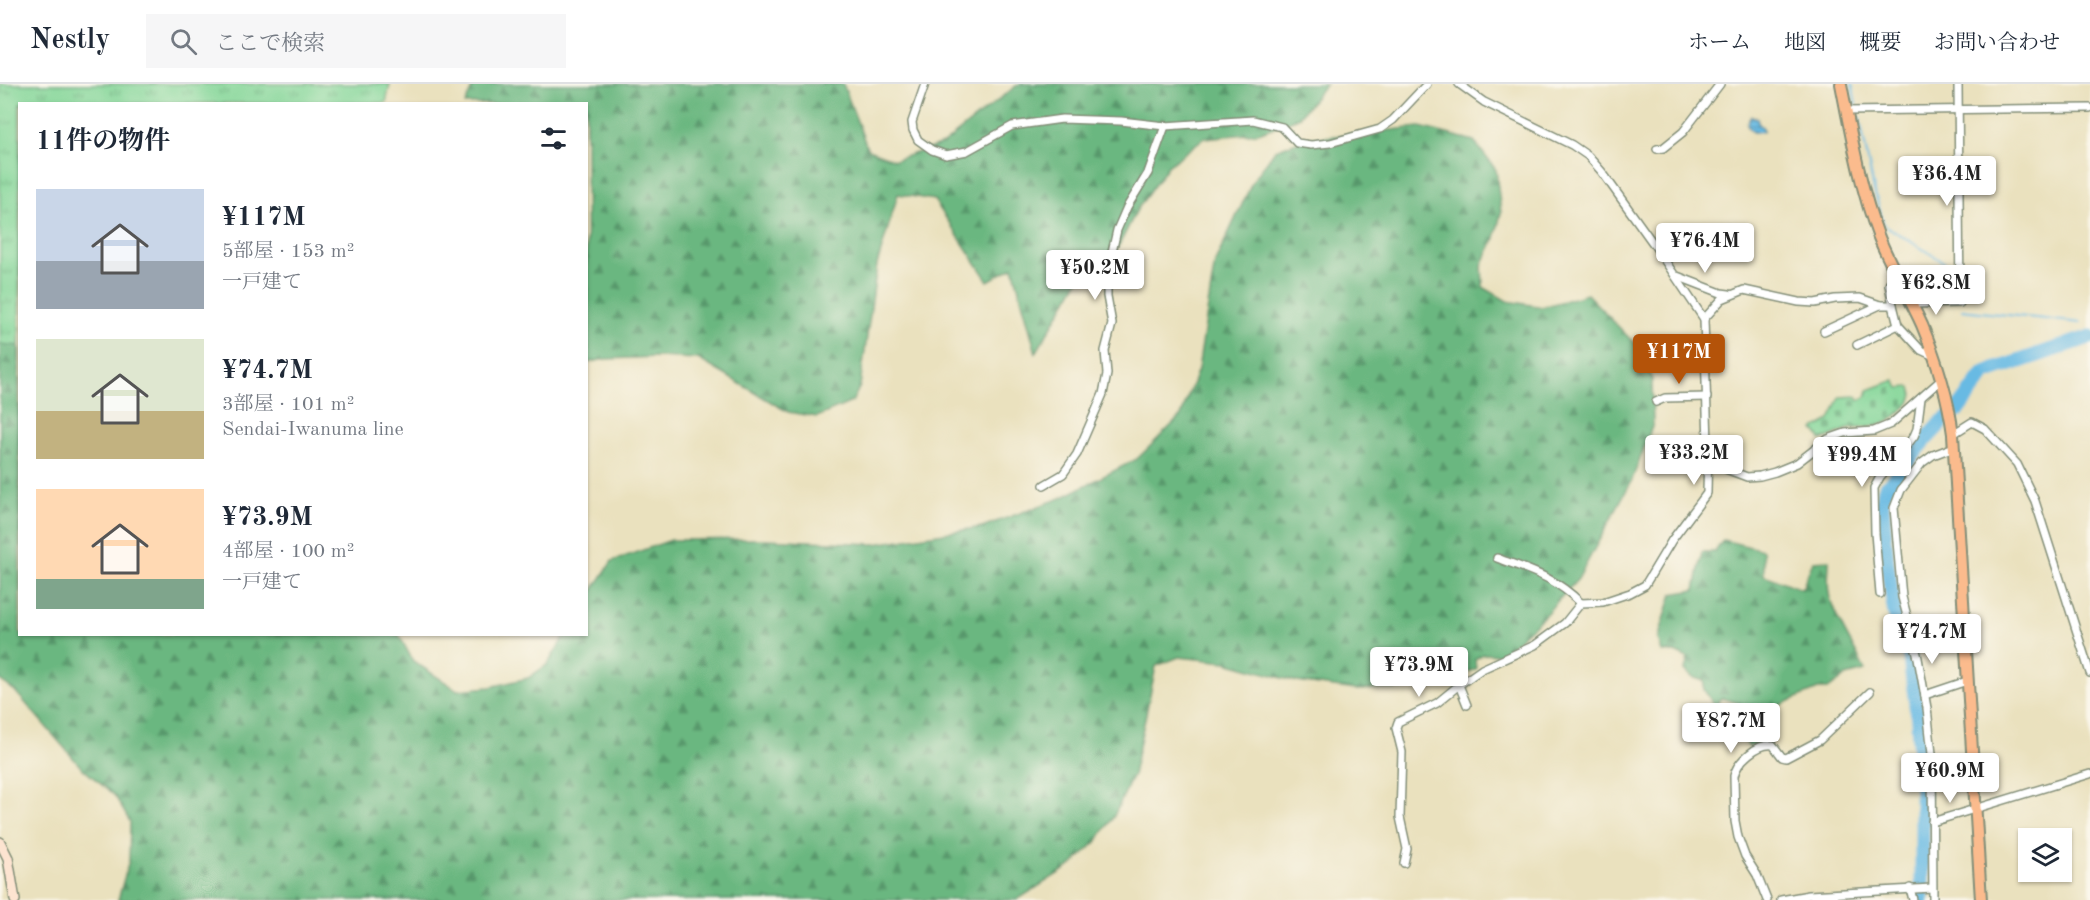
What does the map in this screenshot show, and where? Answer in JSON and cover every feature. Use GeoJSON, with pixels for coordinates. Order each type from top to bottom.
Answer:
{"type":"FeatureCollection","features":[{"type":"Feature","properties":{"kind":"main road"},"geometry":{"type":"LineString","coordinates":[[1841,84],[1868,208],[1895,274],[1934,356],[1943,381],[1953,430],[1981,900]]}},
{"type":"Feature","properties":{"kind":"street"},"geometry":{"type":"LineString","coordinates":[[925,84],[912,122],[913,130],[918,140],[932,150],[946,155],[967,151],[1012,126],[1062,119],[1166,126],[1253,120],[1282,127],[1297,143],[1311,145],[1330,143],[1380,129],[1393,120],[1427,84]]}},
{"type":"Feature","properties":{"kind":"street"},"geometry":{"type":"LineString","coordinates":[[1458,84],[1484,102],[1572,145],[1588,156],[1602,172],[1704,319],[1708,444],[1707,493],[1672,540],[1645,585],[1603,602],[1581,603],[1570,592],[1541,573],[1497,558]]}},
{"type":"Feature","properties":{"kind":"street"},"geometry":{"type":"LineString","coordinates":[[1657,149],[1664,148],[1683,132],[1720,84]]}},
{"type":"Feature","properties":{"kind":"street"},"geometry":{"type":"LineString","coordinates":[[1911,304],[1960,303],[1958,84]]}},
{"type":"Feature","properties":{"kind":"street"},"geometry":{"type":"LineString","coordinates":[[1846,111],[2090,108]]}},
{"type":"Feature","properties":{"kind":"street"},"geometry":{"type":"LineString","coordinates":[[1044,485],[1063,474],[1077,454],[1103,394],[1107,374],[1105,351],[1112,324],[1107,296],[1107,275],[1117,230],[1126,207],[1148,173],[1166,126]]}},
{"type":"Feature","properties":{"kind":"street"},"geometry":{"type":"LineString","coordinates":[[1895,274],[1889,285],[1898,325],[1922,350],[1934,356]]}},
{"type":"Feature","properties":{"kind":"street"},"geometry":{"type":"LineString","coordinates":[[1675,275],[1721,293],[1730,294]]}},
{"type":"Feature","properties":{"kind":"street"},"geometry":{"type":"LineString","coordinates":[[1704,319],[1722,299],[1744,290],[1799,302],[1815,303],[1860,298],[1880,305],[1893,305]]}},
{"type":"Feature","properties":{"kind":"street"},"geometry":{"type":"LineString","coordinates":[[1824,331],[1880,305]]}},
{"type":"Feature","properties":{"kind":"street"},"geometry":{"type":"LineString","coordinates":[[1857,345],[1898,325]]}},
{"type":"Feature","properties":{"kind":"street"},"geometry":{"type":"LineString","coordinates":[[1707,462],[1747,477],[1775,472],[1797,463],[1828,439],[1845,433],[1874,431],[1891,424],[1943,381]]}},
{"type":"Feature","properties":{"kind":"street"},"geometry":{"type":"LineString","coordinates":[[1656,402],[1665,398],[1707,397]]}},
{"type":"Feature","properties":{"kind":"street"},"geometry":{"type":"LineString","coordinates":[[1880,594],[1874,488],[1880,477],[1914,436],[1922,398]]}},
{"type":"Feature","properties":{"kind":"street"},"geometry":{"type":"LineString","coordinates":[[1953,430],[1972,422],[1985,429],[2016,464],[2035,501],[2090,673]]}},
{"type":"Feature","properties":{"kind":"street"},"geometry":{"type":"LineString","coordinates":[[1933,900],[1930,888],[1932,754],[1918,658],[1902,597],[1894,508],[1901,490],[1922,463],[1933,455],[1954,447]]}},
{"type":"Feature","properties":{"kind":"street"},"geometry":{"type":"LineString","coordinates":[[1404,863],[1407,849],[1400,820],[1402,752],[1396,726],[1400,720],[1437,703],[1482,669],[1535,645],[1565,623],[1581,603]]}},
{"type":"Feature","properties":{"kind":"street"},"geometry":{"type":"LineString","coordinates":[[1925,695],[1967,681]]}},
{"type":"Feature","properties":{"kind":"street"},"geometry":{"type":"LineString","coordinates":[[1459,685],[1467,705]]}},
{"type":"Feature","properties":{"kind":"street"},"geometry":{"type":"LineString","coordinates":[[1767,900],[1738,837],[1735,821],[1735,769],[1741,761],[1762,746],[1773,745],[1782,757],[1786,758],[1820,740],[1870,692]]}},
{"type":"Feature","properties":{"kind":"street"},"geometry":{"type":"LineString","coordinates":[[1932,822],[2090,774]]}},
{"type":"Feature","properties":{"kind":"street"},"geometry":{"type":"LineString","coordinates":[[0,842],[8,858],[15,900]]}},
{"type":"Feature","properties":{"kind":"street"},"geometry":{"type":"LineString","coordinates":[[1912,888],[1913,900]]}},
{"type":"Feature","properties":{"kind":"street"},"geometry":{"type":"LineString","coordinates":[[1781,900],[1809,895],[1930,888]]}},
{"type":"Feature","properties":{"kind":"green space"},"geometry":{"type":"Polygon","coordinates":[[[0,84],[390,84],[386,102],[18,102],[18,469],[0,465],[0,84]]]}},
{"type":"Feature","properties":{"kind":"green space"},"geometry":{"type":"Polygon","coordinates":[[[474,84],[843,84],[868,150],[895,160],[943,144],[1016,86],[1022,84],[1326,84],[1298,118],[1258,133],[1204,138],[1168,166],[1138,208],[1115,253],[1078,281],[1036,353],[1013,267],[988,281],[934,200],[898,194],[877,265],[860,386],[852,402],[817,417],[788,412],[698,359],[658,357],[605,359],[588,363],[588,102],[466,102],[474,84]]]}},
{"type":"Feature","properties":{"kind":"green space"},"geometry":{"type":"Polygon","coordinates":[[[1420,127],[1474,141],[1496,170],[1501,213],[1495,238],[1482,265],[1483,287],[1507,301],[1543,307],[1587,294],[1635,344],[1652,379],[1653,424],[1632,480],[1578,579],[1543,617],[1501,655],[1483,654],[1475,659],[1476,669],[1423,688],[1356,690],[1297,682],[1226,662],[1179,657],[1156,666],[1133,775],[1114,816],[1097,841],[1072,865],[1017,900],[118,900],[129,861],[130,822],[115,796],[81,767],[15,691],[0,680],[0,344],[18,346],[18,636],[400,636],[413,661],[457,690],[490,687],[528,678],[548,664],[564,636],[588,636],[588,597],[612,561],[671,540],[765,539],[875,544],[982,527],[1061,498],[1137,459],[1181,416],[1198,369],[1215,262],[1253,181],[1275,150],[1305,139],[1420,127]]]}},
{"type":"Feature","properties":{"kind":"green space"},"geometry":{"type":"Polygon","coordinates":[[[1895,380],[1899,388],[1911,387],[1913,395],[1910,403],[1890,421],[1869,427],[1848,429],[1821,440],[1814,429],[1830,420],[1840,397],[1857,396],[1859,400],[1866,397],[1868,390],[1895,380]]]}},
{"type":"Feature","properties":{"kind":"green space"},"geometry":{"type":"Polygon","coordinates":[[[1723,540],[1763,550],[1764,575],[1802,589],[1813,561],[1829,560],[1828,585],[1831,602],[1865,671],[1846,676],[1828,689],[1818,689],[1771,709],[1774,736],[1749,747],[1741,735],[1745,719],[1739,714],[1738,703],[1722,698],[1715,706],[1704,690],[1704,681],[1692,677],[1685,670],[1688,658],[1675,652],[1662,652],[1658,639],[1672,594],[1695,590],[1702,552],[1715,552],[1723,540]]]}},
{"type":"Feature","properties":{"kind":"water"},"geometry":{"type":"Polygon","coordinates":[[[1751,116],[1757,118],[1763,131],[1754,132],[1749,129],[1747,124],[1751,116]]]}},
{"type":"Feature","properties":{"kind":"waterway"},"geometry":{"type":"LineString","coordinates":[[1852,84],[1856,105]]}},
{"type":"Feature","properties":{"kind":"waterway"},"geometry":{"type":"LineString","coordinates":[[1859,116],[1874,190],[1884,225],[1955,269],[1956,295]]}},
{"type":"Feature","properties":{"kind":"waterway"},"geometry":{"type":"LineString","coordinates":[[1962,310],[2081,323]]}},
{"type":"Feature","properties":{"kind":"waterway"},"geometry":{"type":"LineString","coordinates":[[2085,332],[2087,338]]}},
{"type":"Feature","properties":{"kind":"waterway"},"geometry":{"type":"LineString","coordinates":[[1922,900],[1922,795],[1918,720],[1910,658],[1895,614],[1887,562],[1882,504],[1885,489],[1927,438],[1943,421],[1957,411],[1985,373],[2090,337]]}}]}
